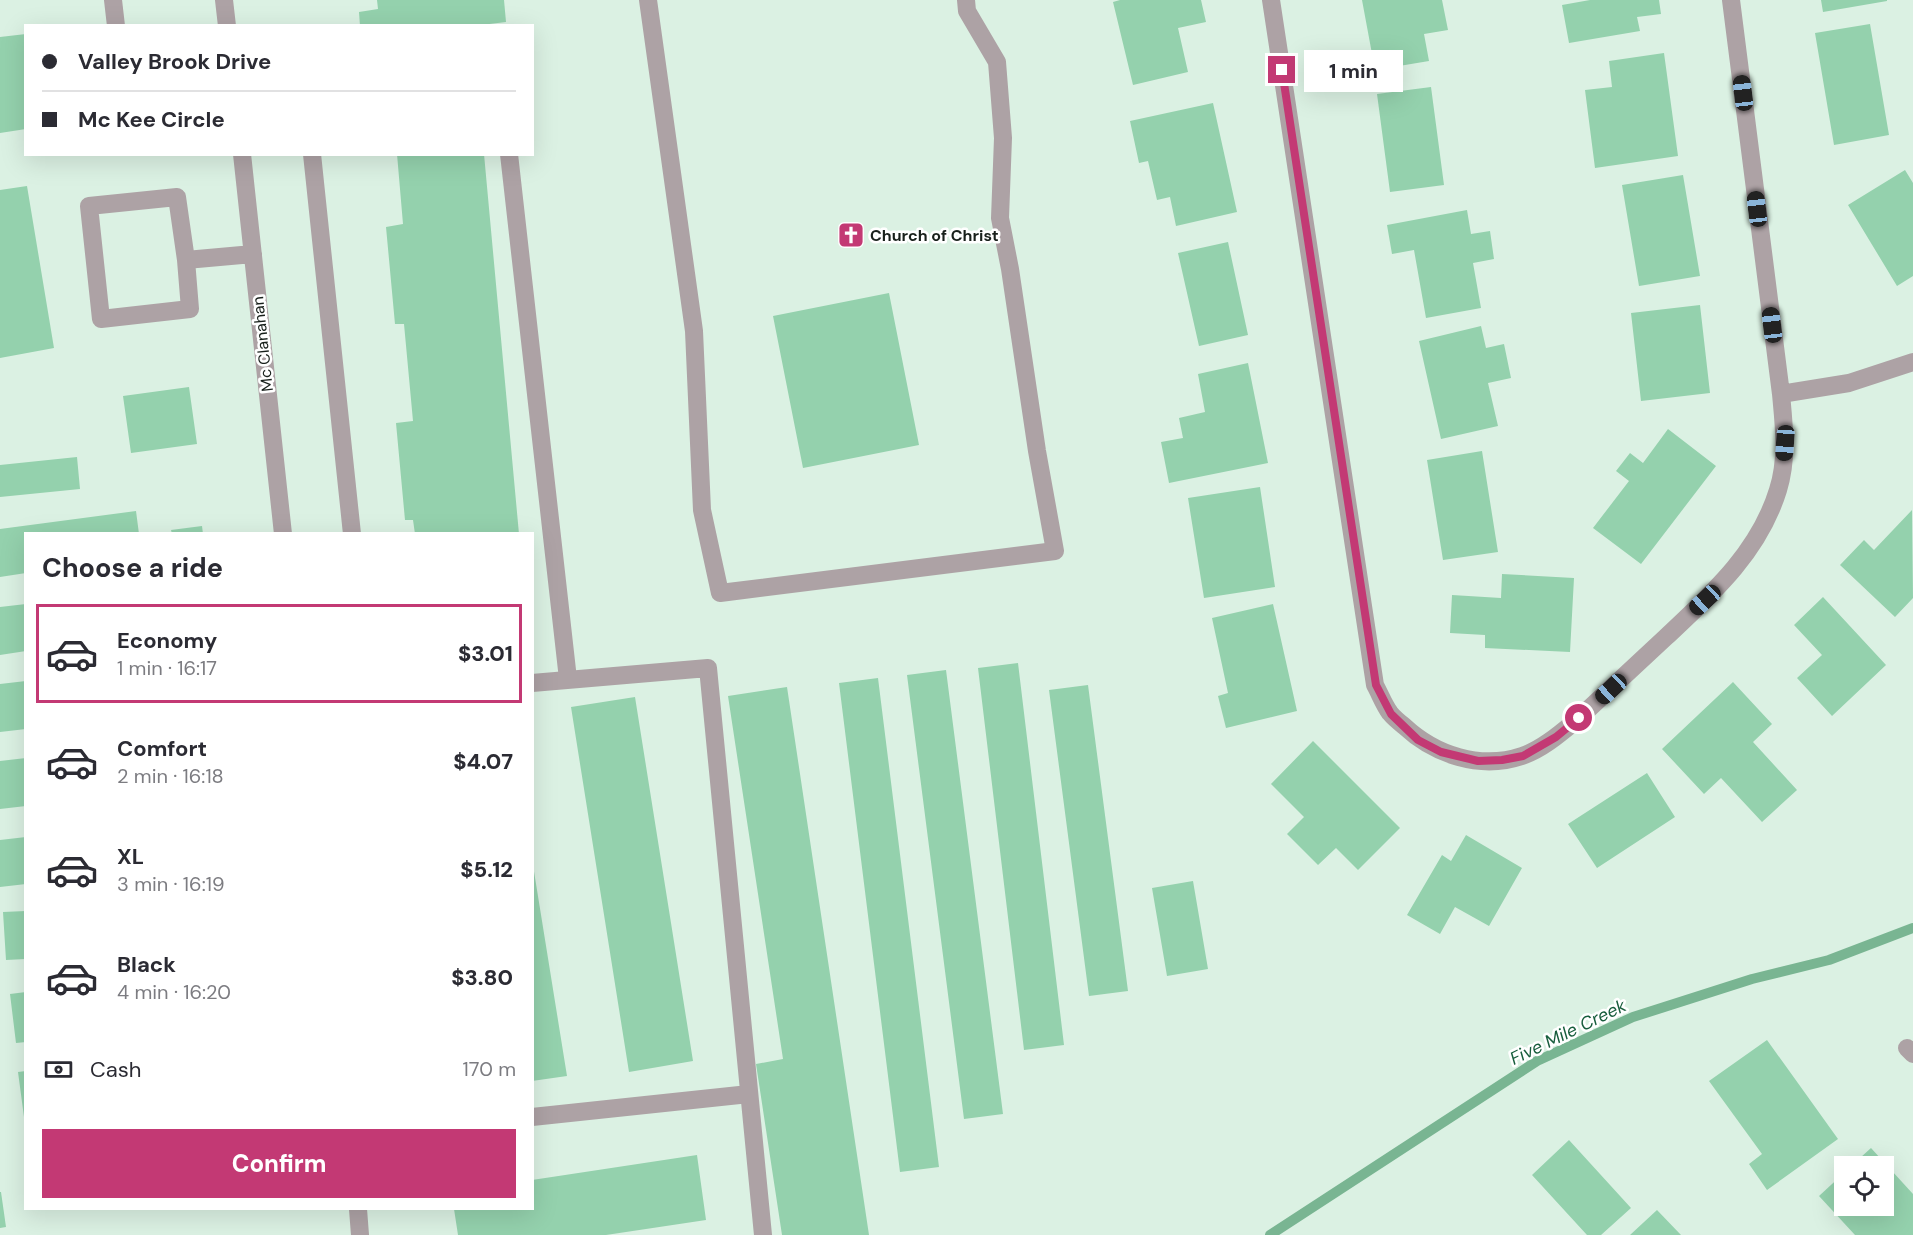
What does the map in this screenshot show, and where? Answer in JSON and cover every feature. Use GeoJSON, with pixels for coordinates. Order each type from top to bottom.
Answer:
{"type":"FeatureCollection","features":[{"type":"Feature","properties":{"kind":"street"},"geometry":{"type":"LineString","coordinates":[[113,0],[116,24]]}},
{"type":"Feature","properties":{"kind":"street"},"geometry":{"type":"LineString","coordinates":[[224,0],[227,24]]}},
{"type":"Feature","properties":{"kind":"street"},"geometry":{"type":"LineString","coordinates":[[648,0],[694,332],[702,510],[720,593],[1055,551],[1000,218],[1003,138],[997,62],[966,5]]}},
{"type":"Feature","properties":{"kind":"street"},"geometry":{"type":"LineString","coordinates":[[1271,0],[1376,685],[1391,714],[1418,740],[1441,752],[1478,761],[1523,756],[1556,737],[1579,718],[1721,586],[1750,550],[1767,518],[1778,490],[1785,443],[1781,394],[1731,0]]}},
{"type":"Feature","properties":{"kind":"street","name":"Mc Clanahan"},"geometry":{"type":"LineString","coordinates":[[242,156],[283,532]]}},
{"type":"Feature","properties":{"kind":"street"},"geometry":{"type":"LineString","coordinates":[[312,156],[352,532]]}},
{"type":"Feature","properties":{"kind":"street"},"geometry":{"type":"LineString","coordinates":[[509,156],[568,679]]}},
{"type":"Feature","properties":{"kind":"street"},"geometry":{"type":"LineString","coordinates":[[177,197],[186,260],[190,309],[101,319],[89,206],[177,197]]}},
{"type":"Feature","properties":{"kind":"street"},"geometry":{"type":"LineString","coordinates":[[186,260],[253,254]]}},
{"type":"Feature","properties":{"kind":"street"},"geometry":{"type":"LineString","coordinates":[[1781,394],[1849,383],[1913,363]]}},
{"type":"Feature","properties":{"kind":"street"},"geometry":{"type":"LineString","coordinates":[[534,683],[708,668],[763,1235]]}},
{"type":"Feature","properties":{"kind":"street"},"geometry":{"type":"LineString","coordinates":[[534,1116],[749,1094]]}},
{"type":"Feature","properties":{"kind":"street"},"geometry":{"type":"LineString","coordinates":[[358,1210],[360,1235]]}},
{"type":"Feature","properties":{"kind":"building"},"geometry":{"type":"Polygon","coordinates":[[[377,0],[504,0],[506,22],[360,24],[359,12],[378,9],[377,0]]]}},
{"type":"Feature","properties":{"kind":"building"},"geometry":{"type":"Polygon","coordinates":[[[1120,0],[1201,0],[1206,22],[1178,28],[1188,72],[1133,85],[1113,2],[1120,0]]]}},
{"type":"Feature","properties":{"kind":"building"},"geometry":{"type":"Polygon","coordinates":[[[1362,0],[1442,0],[1448,30],[1424,34],[1429,61],[1375,70],[1362,0]]]}},
{"type":"Feature","properties":{"kind":"building"},"geometry":{"type":"Polygon","coordinates":[[[1590,0],[1659,0],[1661,14],[1637,17],[1640,31],[1569,43],[1562,5],[1590,0]]]}},
{"type":"Feature","properties":{"kind":"building"},"geometry":{"type":"Polygon","coordinates":[[[1821,0],[1887,0],[1887,1],[1823,12],[1821,0]]]}},
{"type":"Feature","properties":{"kind":"building"},"geometry":{"type":"Polygon","coordinates":[[[1870,24],[1889,135],[1834,145],[1815,33],[1870,24]]]}},
{"type":"Feature","properties":{"kind":"building"},"geometry":{"type":"Polygon","coordinates":[[[24,34],[24,129],[0,133],[0,37],[24,34]]]}},
{"type":"Feature","properties":{"kind":"building"},"geometry":{"type":"Polygon","coordinates":[[[1664,53],[1678,156],[1595,168],[1585,90],[1612,87],[1609,61],[1664,53]]]}},
{"type":"Feature","properties":{"kind":"building"},"geometry":{"type":"Polygon","coordinates":[[[1431,87],[1444,185],[1390,192],[1377,94],[1431,87]]]}},
{"type":"Feature","properties":{"kind":"building"},"geometry":{"type":"Polygon","coordinates":[[[1213,103],[1237,212],[1176,226],[1170,197],[1157,200],[1148,161],[1139,163],[1130,121],[1213,103]]]}},
{"type":"Feature","properties":{"kind":"building"},"geometry":{"type":"Polygon","coordinates":[[[397,156],[484,156],[519,532],[415,532],[413,520],[405,520],[396,423],[413,421],[404,324],[395,324],[386,227],[403,224],[397,156]]]}},
{"type":"Feature","properties":{"kind":"building"},"geometry":{"type":"Polygon","coordinates":[[[1905,170],[1913,183],[1913,276],[1897,286],[1848,205],[1905,170]]]}},
{"type":"Feature","properties":{"kind":"building"},"geometry":{"type":"Polygon","coordinates":[[[1683,175],[1700,276],[1639,286],[1622,185],[1683,175]]]}},
{"type":"Feature","properties":{"kind":"building"},"geometry":{"type":"Polygon","coordinates":[[[27,186],[54,348],[0,358],[0,190],[27,186]]]}},
{"type":"Feature","properties":{"kind":"building"},"geometry":{"type":"Polygon","coordinates":[[[1467,210],[1471,234],[1490,231],[1494,259],[1473,263],[1481,308],[1426,318],[1414,250],[1392,254],[1387,225],[1467,210]]]}},
{"type":"Feature","properties":{"kind":"building"},"geometry":{"type":"Polygon","coordinates":[[[1228,242],[1248,335],[1199,346],[1178,253],[1228,242]]]}},
{"type":"Feature","properties":{"kind":"building"},"geometry":{"type":"Polygon","coordinates":[[[889,293],[919,445],[803,468],[773,316],[889,293]]]}},
{"type":"Feature","properties":{"kind":"building"},"geometry":{"type":"Polygon","coordinates":[[[1700,305],[1710,393],[1641,401],[1631,313],[1700,305]]]}},
{"type":"Feature","properties":{"kind":"building"},"geometry":{"type":"Polygon","coordinates":[[[1481,326],[1486,348],[1504,344],[1511,378],[1488,383],[1498,426],[1441,439],[1419,341],[1481,326]]]}},
{"type":"Feature","properties":{"kind":"building"},"geometry":{"type":"Polygon","coordinates":[[[1248,363],[1268,463],[1169,483],[1161,442],[1183,438],[1179,418],[1205,412],[1198,374],[1248,363]]]}},
{"type":"Feature","properties":{"kind":"building"},"geometry":{"type":"Polygon","coordinates":[[[189,387],[197,444],[131,453],[123,396],[189,387]]]}},
{"type":"Feature","properties":{"kind":"building"},"geometry":{"type":"Polygon","coordinates":[[[1668,429],[1716,466],[1641,564],[1593,528],[1629,481],[1616,471],[1630,453],[1643,463],[1668,429]]]}},
{"type":"Feature","properties":{"kind":"building"},"geometry":{"type":"Polygon","coordinates":[[[1482,451],[1498,552],[1443,560],[1427,460],[1482,451]]]}},
{"type":"Feature","properties":{"kind":"building"},"geometry":{"type":"Polygon","coordinates":[[[77,457],[80,489],[0,497],[0,465],[77,457]]]}},
{"type":"Feature","properties":{"kind":"building"},"geometry":{"type":"Polygon","coordinates":[[[1260,487],[1275,587],[1204,598],[1188,498],[1260,487]]]}},
{"type":"Feature","properties":{"kind":"building"},"geometry":{"type":"Polygon","coordinates":[[[1912,510],[1913,598],[1895,617],[1840,565],[1864,540],[1874,550],[1912,510]]]}},
{"type":"Feature","properties":{"kind":"building"},"geometry":{"type":"Polygon","coordinates":[[[136,511],[139,532],[24,532],[24,573],[0,577],[0,529],[136,511]]]}},
{"type":"Feature","properties":{"kind":"building"},"geometry":{"type":"Polygon","coordinates":[[[202,526],[203,532],[172,532],[171,530],[202,526]]]}},
{"type":"Feature","properties":{"kind":"building"},"geometry":{"type":"Polygon","coordinates":[[[1502,574],[1574,578],[1570,652],[1485,648],[1485,635],[1450,633],[1452,595],[1501,598],[1502,574]]]}},
{"type":"Feature","properties":{"kind":"building"},"geometry":{"type":"Polygon","coordinates":[[[1823,597],[1886,665],[1832,716],[1797,678],[1822,655],[1794,625],[1823,597]]]}},
{"type":"Feature","properties":{"kind":"building"},"geometry":{"type":"Polygon","coordinates":[[[24,604],[24,651],[0,655],[0,607],[24,604]]]}},
{"type":"Feature","properties":{"kind":"building"},"geometry":{"type":"Polygon","coordinates":[[[1273,604],[1297,711],[1226,728],[1218,696],[1228,693],[1212,618],[1273,604]]]}},
{"type":"Feature","properties":{"kind":"building"},"geometry":{"type":"Polygon","coordinates":[[[1018,663],[1064,1045],[1024,1050],[978,668],[1018,663]]]}},
{"type":"Feature","properties":{"kind":"building"},"geometry":{"type":"Polygon","coordinates":[[[946,670],[1003,1114],[964,1119],[907,675],[946,670]]]}},
{"type":"Feature","properties":{"kind":"building"},"geometry":{"type":"Polygon","coordinates":[[[878,678],[939,1167],[900,1172],[839,683],[878,678]]]}},
{"type":"Feature","properties":{"kind":"building"},"geometry":{"type":"Polygon","coordinates":[[[24,681],[24,729],[0,732],[0,684],[24,681]]]}},
{"type":"Feature","properties":{"kind":"building"},"geometry":{"type":"Polygon","coordinates":[[[1733,682],[1772,724],[1753,742],[1797,790],[1762,822],[1721,778],[1704,794],[1662,749],[1733,682]]]}},
{"type":"Feature","properties":{"kind":"building"},"geometry":{"type":"Polygon","coordinates":[[[1088,685],[1128,991],[1089,996],[1049,690],[1088,685]]]}},
{"type":"Feature","properties":{"kind":"building"},"geometry":{"type":"Polygon","coordinates":[[[787,687],[869,1235],[782,1235],[756,1064],[783,1059],[728,696],[787,687]]]}},
{"type":"Feature","properties":{"kind":"building"},"geometry":{"type":"Polygon","coordinates":[[[635,697],[693,1061],[629,1072],[571,707],[635,697]]]}},
{"type":"Feature","properties":{"kind":"building"},"geometry":{"type":"Polygon","coordinates":[[[1313,741],[1400,828],[1358,870],[1336,848],[1318,865],[1287,834],[1304,817],[1271,784],[1313,741]]]}},
{"type":"Feature","properties":{"kind":"building"},"geometry":{"type":"Polygon","coordinates":[[[24,758],[24,806],[0,809],[0,761],[24,758]]]}},
{"type":"Feature","properties":{"kind":"building"},"geometry":{"type":"Polygon","coordinates":[[[1647,773],[1675,817],[1597,868],[1568,824],[1647,773]]]}},
{"type":"Feature","properties":{"kind":"building"},"geometry":{"type":"Polygon","coordinates":[[[1466,835],[1522,868],[1489,926],[1455,907],[1440,934],[1407,915],[1442,855],[1451,861],[1466,835]]]}},
{"type":"Feature","properties":{"kind":"building"},"geometry":{"type":"Polygon","coordinates":[[[24,837],[24,884],[0,887],[0,840],[24,837]]]}},
{"type":"Feature","properties":{"kind":"building"},"geometry":{"type":"Polygon","coordinates":[[[534,871],[567,1076],[534,1081],[534,871]]]}},
{"type":"Feature","properties":{"kind":"building"},"geometry":{"type":"Polygon","coordinates":[[[1193,881],[1208,969],[1167,976],[1152,888],[1193,881]]]}},
{"type":"Feature","properties":{"kind":"building"},"geometry":{"type":"Polygon","coordinates":[[[24,911],[24,959],[6,960],[3,912],[24,911]]]}},
{"type":"Feature","properties":{"kind":"building"},"geometry":{"type":"Polygon","coordinates":[[[24,992],[24,1042],[16,1043],[10,994],[24,992]]]}},
{"type":"Feature","properties":{"kind":"building"},"geometry":{"type":"Polygon","coordinates":[[[1767,1040],[1838,1139],[1767,1190],[1749,1164],[1762,1154],[1709,1081],[1767,1040]]]}},
{"type":"Feature","properties":{"kind":"building"},"geometry":{"type":"Polygon","coordinates":[[[24,1071],[24,1117],[18,1072],[24,1071]]]}},
{"type":"Feature","properties":{"kind":"building"},"geometry":{"type":"Polygon","coordinates":[[[1569,1140],[1631,1208],[1601,1235],[1587,1235],[1532,1175],[1569,1140]]]}},
{"type":"Feature","properties":{"kind":"building"},"geometry":{"type":"Polygon","coordinates":[[[1871,1148],[1878,1156],[1862,1156],[1871,1148]]]}},
{"type":"Feature","properties":{"kind":"building"},"geometry":{"type":"Polygon","coordinates":[[[697,1155],[706,1220],[606,1235],[458,1235],[454,1210],[534,1210],[534,1180],[697,1155]]]}},
{"type":"Feature","properties":{"kind":"building"},"geometry":{"type":"Polygon","coordinates":[[[1894,1173],[1913,1194],[1913,1235],[1855,1235],[1837,1216],[1894,1216],[1894,1173]]]}},
{"type":"Feature","properties":{"kind":"building"},"geometry":{"type":"Polygon","coordinates":[[[1834,1182],[1834,1212],[1819,1196],[1834,1182]]]}},
{"type":"Feature","properties":{"kind":"building"},"geometry":{"type":"Polygon","coordinates":[[[0,1192],[6,1227],[0,1228],[0,1192]]]}},
{"type":"Feature","properties":{"kind":"building"},"geometry":{"type":"Polygon","coordinates":[[[1657,1210],[1681,1235],[1630,1235],[1657,1210]]]}},
{"type":"Feature","properties":{"kind":"waterway","name":"Five Mile Creek"},"geometry":{"type":"LineString","coordinates":[[1270,1235],[1537,1061],[1633,1017],[1752,979],[1829,960],[1913,928]]}},
{"type":"Feature","properties":{"kind":"place","name":"Church of Christ"},"geometry":{"type":"Point","coordinates":[851,235]}},
{"type":"Feature","properties":{"kind":"route"},"geometry":{"type":"LineString","coordinates":[[1282,70],[1376,685],[1391,714],[1418,740],[1441,752],[1478,761],[1523,756],[1556,737],[1579,718]]}}]}
